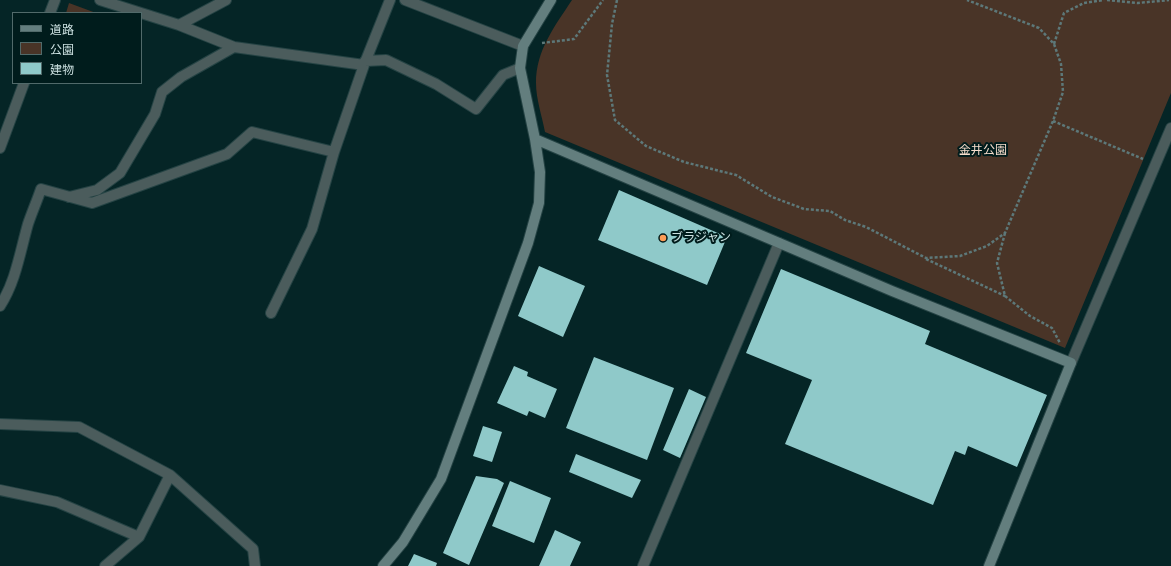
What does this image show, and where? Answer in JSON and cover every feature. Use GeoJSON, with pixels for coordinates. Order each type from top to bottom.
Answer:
{"type":"FeatureCollection","features":[{"type":"Feature","properties":{"kind":"street"},"geometry":{"type":"LineString","coordinates":[[50,12],[55,0]]}},
{"type":"Feature","properties":{"kind":"street"},"geometry":{"type":"LineString","coordinates":[[100,0],[138,12]]}},
{"type":"Feature","properties":{"kind":"street"},"geometry":{"type":"LineString","coordinates":[[179,25],[226,0]]}},
{"type":"Feature","properties":{"kind":"street"},"geometry":{"type":"LineString","coordinates":[[271,313],[312,229],[334,152],[365,63],[390,0]]}},
{"type":"Feature","properties":{"kind":"street"},"geometry":{"type":"LineString","coordinates":[[405,0],[523,46]]}},
{"type":"Feature","properties":{"kind":"street"},"geometry":{"type":"LineString","coordinates":[[383,566],[403,542],[441,479],[528,243],[539,203],[540,172],[535,139],[520,68],[523,46],[551,0]]}},
{"type":"Feature","properties":{"kind":"street"},"geometry":{"type":"LineString","coordinates":[[142,13],[179,25],[234,47],[365,63],[386,60],[436,84],[476,109],[503,75],[520,68]]}},
{"type":"Feature","properties":{"kind":"street"},"geometry":{"type":"LineString","coordinates":[[67,198],[97,190],[120,173],[154,114],[162,92],[181,77],[234,47]]}},
{"type":"Feature","properties":{"kind":"street"},"geometry":{"type":"LineString","coordinates":[[0,148],[24,84]]}},
{"type":"Feature","properties":{"kind":"street"},"geometry":{"type":"LineString","coordinates":[[989,566],[1071,363],[1171,128]]}},
{"type":"Feature","properties":{"kind":"street"},"geometry":{"type":"LineString","coordinates":[[0,306],[7,294],[41,189],[67,198],[92,203],[227,154],[252,132],[334,152]]}},
{"type":"Feature","properties":{"kind":"street"},"geometry":{"type":"LineString","coordinates":[[535,139],[892,291],[1071,363]]}},
{"type":"Feature","properties":{"kind":"street"},"geometry":{"type":"LineString","coordinates":[[643,566],[779,243]]}},
{"type":"Feature","properties":{"kind":"street"},"geometry":{"type":"LineString","coordinates":[[0,424],[79,427],[170,476],[253,549],[255,566]]}},
{"type":"Feature","properties":{"kind":"street"},"geometry":{"type":"LineString","coordinates":[[105,566],[139,537],[170,476]]}},
{"type":"Feature","properties":{"kind":"street"},"geometry":{"type":"LineString","coordinates":[[0,490],[57,502],[139,537]]}},
{"type":"Feature","properties":{"kind":"path"},"geometry":{"type":"LineString","coordinates":[[523,46],[574,39],[603,0]]}},
{"type":"Feature","properties":{"kind":"path"},"geometry":{"type":"LineString","coordinates":[[617,0],[612,24],[606,75],[615,120],[646,146],[684,162],[736,175],[772,197],[804,209],[830,211],[845,220],[866,226],[926,258],[1005,296],[1030,316],[1052,328],[1071,363]]}},
{"type":"Feature","properties":{"kind":"path"},"geometry":{"type":"LineString","coordinates":[[966,0],[1039,28],[1054,44],[1061,64],[1063,92],[1053,121],[1005,232],[997,263],[1005,296]]}},
{"type":"Feature","properties":{"kind":"path"},"geometry":{"type":"LineString","coordinates":[[1054,44],[1064,13],[1084,3],[1106,0],[1138,3],[1169,0]]}},
{"type":"Feature","properties":{"kind":"path"},"geometry":{"type":"LineString","coordinates":[[1053,121],[1156,165]]}},
{"type":"Feature","properties":{"kind":"path"},"geometry":{"type":"LineString","coordinates":[[926,258],[960,256],[987,246],[1005,232]]}},
{"type":"Feature","properties":{"kind":"green space","name":"金井公園"},"geometry":{"type":"Polygon","coordinates":[[[572,0],[1171,0],[1171,93],[1065,348],[545,132],[536,83],[539,60],[543,49],[559,19],[572,0]]]}},
{"type":"Feature","properties":{"kind":"green space"},"geometry":{"type":"Polygon","coordinates":[[[69,3],[93,12],[66,12],[69,3]]]}},
{"type":"Feature","properties":{"kind":"building","name":"ブラジャン"},"geometry":{"type":"Polygon","coordinates":[[[619,190],[727,237],[707,285],[598,240],[619,190]]]}},
{"type":"Feature","properties":{"kind":"building"},"geometry":{"type":"Polygon","coordinates":[[[539,266],[585,286],[563,337],[518,316],[539,266]]]}},
{"type":"Feature","properties":{"kind":"building"},"geometry":{"type":"Polygon","coordinates":[[[781,269],[930,331],[925,344],[1047,395],[1017,467],[968,446],[965,455],[955,451],[933,505],[785,444],[812,380],[746,353],[781,269]]]}},
{"type":"Feature","properties":{"kind":"building"},"geometry":{"type":"Polygon","coordinates":[[[594,357],[674,388],[647,460],[566,428],[594,357]]]}},
{"type":"Feature","properties":{"kind":"building"},"geometry":{"type":"Polygon","coordinates":[[[514,366],[528,372],[527,376],[557,389],[545,418],[529,411],[527,416],[497,403],[514,366]]]}},
{"type":"Feature","properties":{"kind":"building"},"geometry":{"type":"Polygon","coordinates":[[[689,389],[706,397],[680,458],[663,450],[689,389]]]}},
{"type":"Feature","properties":{"kind":"building"},"geometry":{"type":"Polygon","coordinates":[[[483,426],[502,432],[492,462],[473,456],[483,426]]]}},
{"type":"Feature","properties":{"kind":"building"},"geometry":{"type":"Polygon","coordinates":[[[576,454],[641,480],[632,498],[569,472],[576,454]]]}},
{"type":"Feature","properties":{"kind":"building"},"geometry":{"type":"Polygon","coordinates":[[[476,476],[497,479],[504,483],[469,565],[443,553],[476,476]]]}},
{"type":"Feature","properties":{"kind":"building"},"geometry":{"type":"Polygon","coordinates":[[[510,481],[551,498],[534,543],[492,526],[510,481]]]}},
{"type":"Feature","properties":{"kind":"building"},"geometry":{"type":"Polygon","coordinates":[[[555,530],[581,542],[570,566],[539,566],[555,530]]]}},
{"type":"Feature","properties":{"kind":"building"},"geometry":{"type":"Polygon","coordinates":[[[414,554],[437,563],[436,566],[408,566],[414,554]]]}},
{"type":"Feature","properties":{"kind":"place","name":"ブラジャン"},"geometry":{"type":"Point","coordinates":[663,238]}}]}
